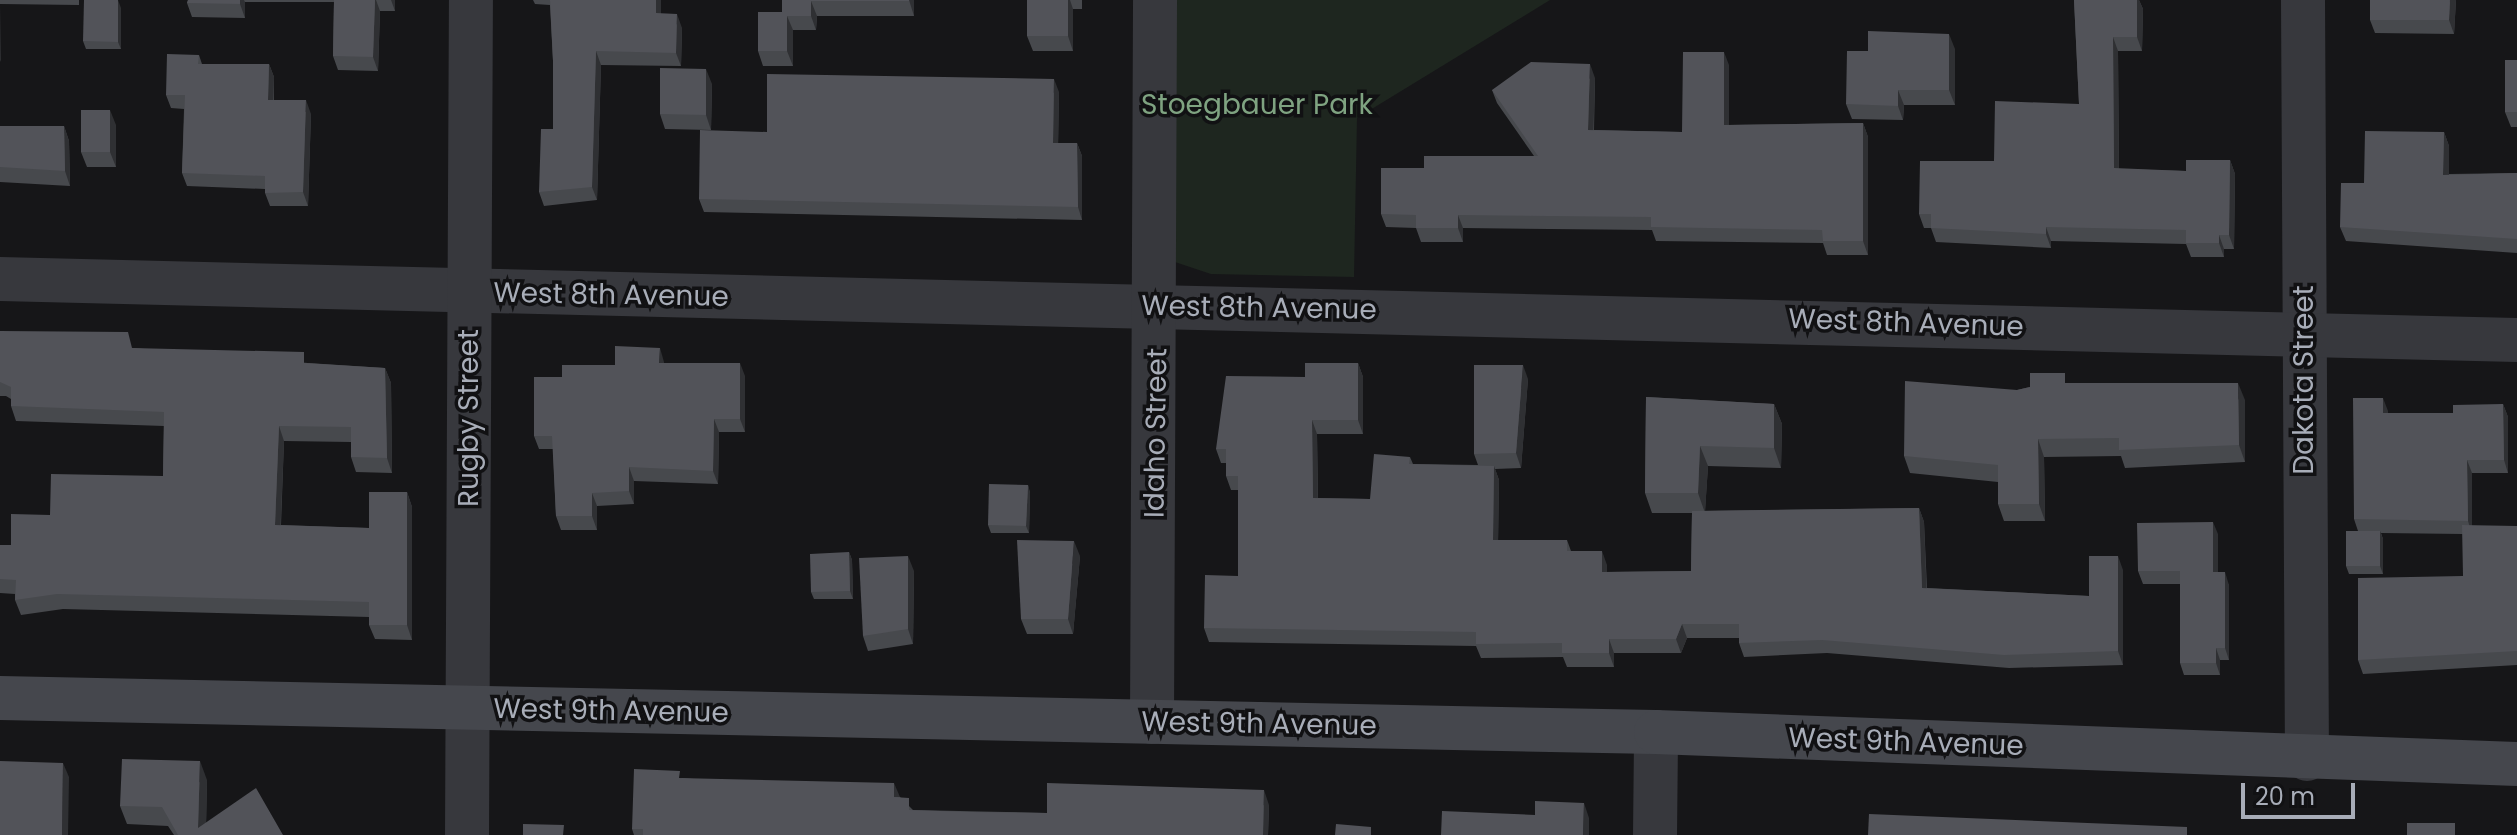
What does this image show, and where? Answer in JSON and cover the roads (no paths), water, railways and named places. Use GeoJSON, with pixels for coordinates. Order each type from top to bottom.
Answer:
{"type":"FeatureCollection","features":[{"type":"Feature","properties":{"kind":"main road","name":"West 9th Avenue"},"geometry":{"type":"LineString","coordinates":[[0,698],[1656,732],[2307,759],[2517,764]]}},
{"type":"Feature","properties":{"kind":"street","name":"Rugby Street"},"geometry":{"type":"LineString","coordinates":[[467,835],[471,0]]}},
{"type":"Feature","properties":{"kind":"street","name":"Idaho Street"},"geometry":{"type":"LineString","coordinates":[[1152,722],[1157,306],[1155,0]]}},
{"type":"Feature","properties":{"kind":"street","name":"Dakota Street"},"geometry":{"type":"LineString","coordinates":[[2303,0],[2307,759]]}},
{"type":"Feature","properties":{"kind":"street","name":"West 8th Avenue"},"geometry":{"type":"LineString","coordinates":[[0,279],[2517,340]]}},
{"type":"Feature","properties":{"kind":"street"},"geometry":{"type":"LineString","coordinates":[[1655,835],[1656,732]]}},
{"type":"Feature","properties":{"kind":"park label","name":"Stoegbauer Park"},"geometry":{"type":"Point","coordinates":[1257,105]}}]}
